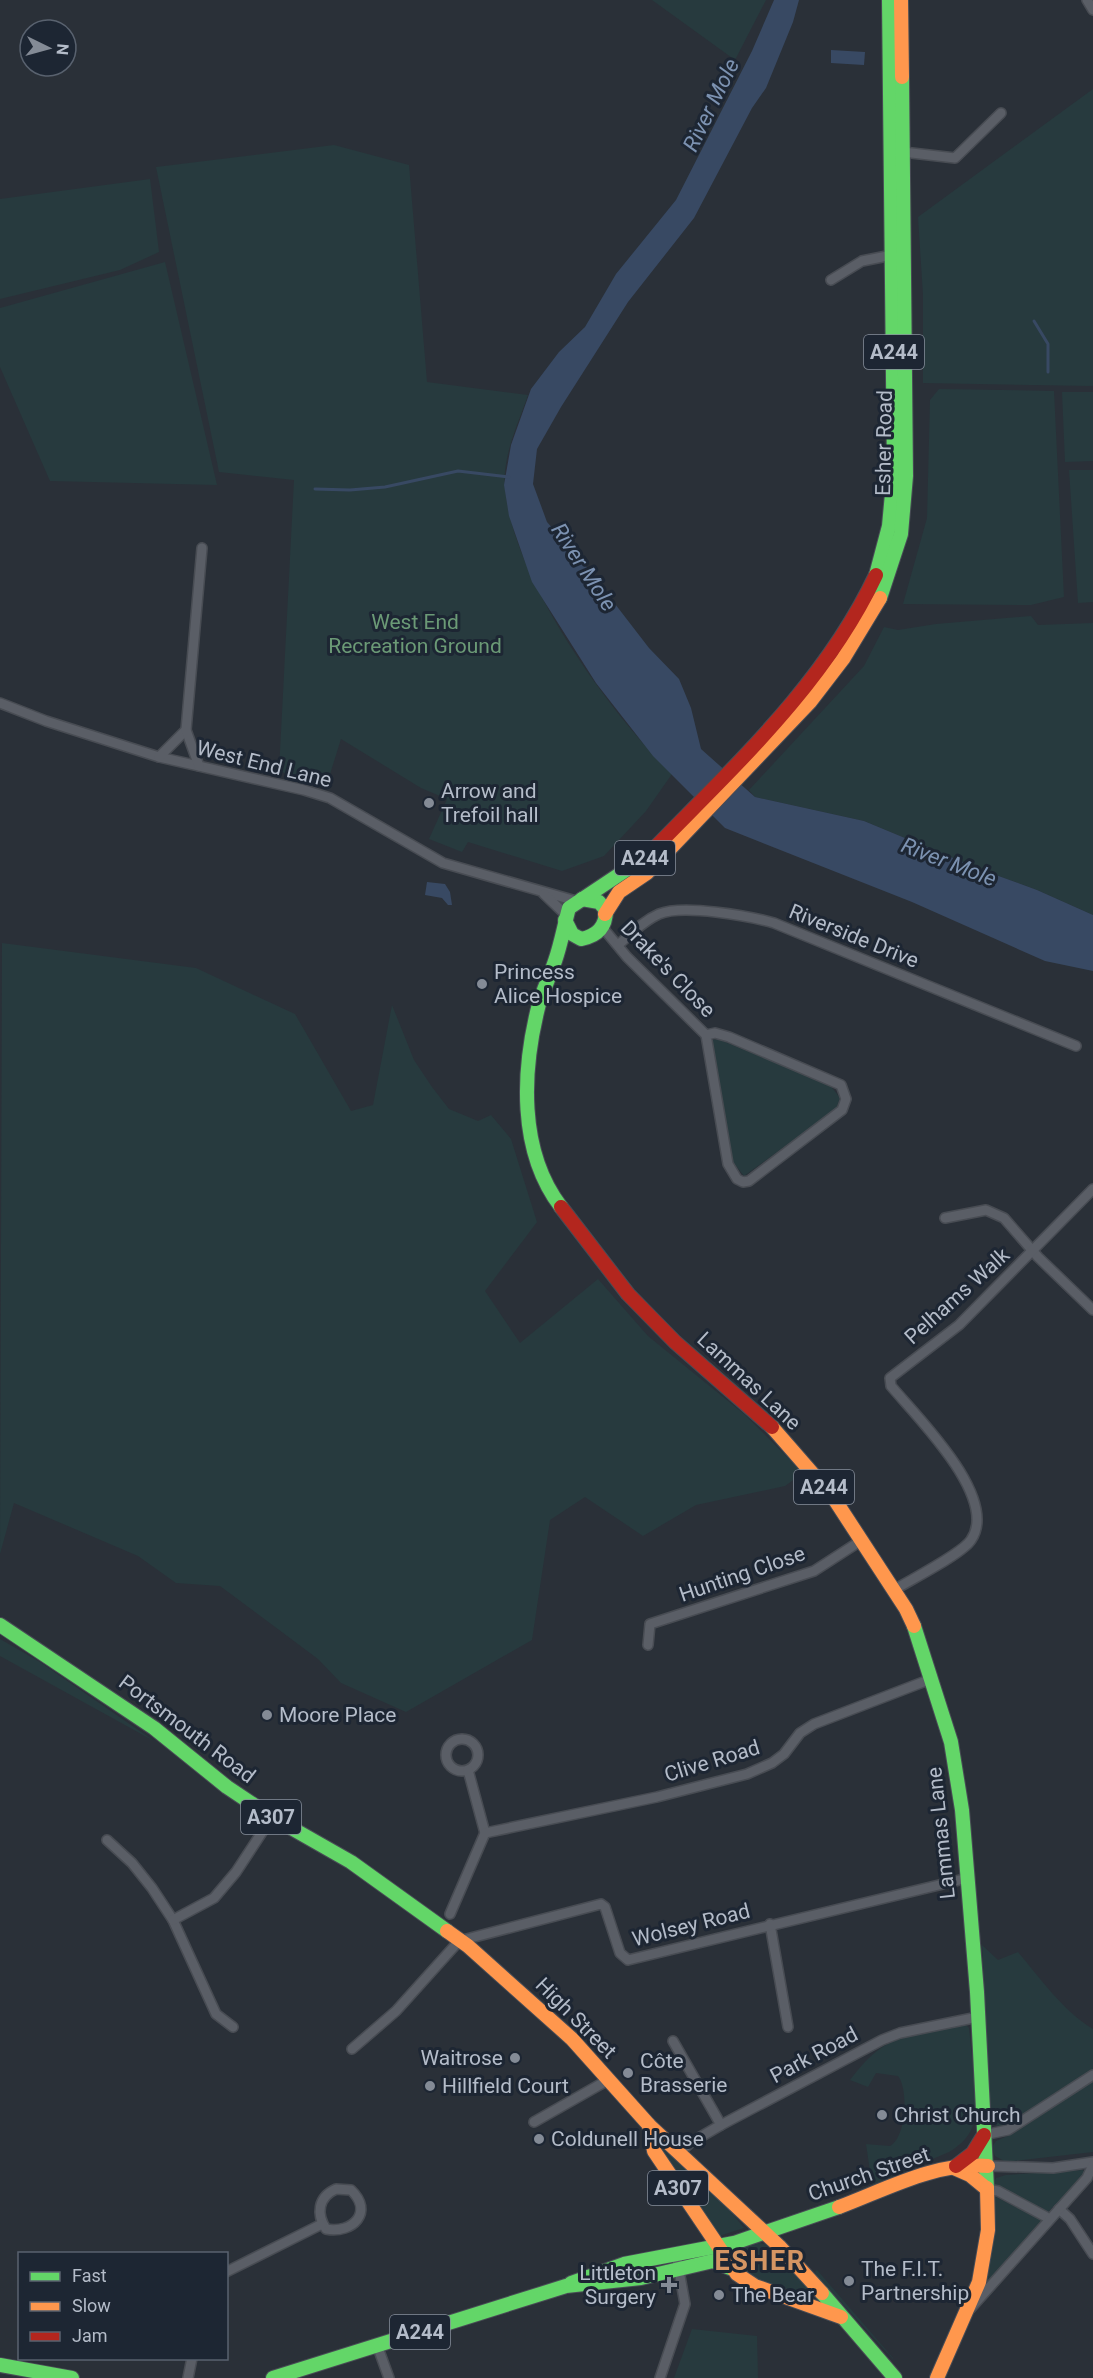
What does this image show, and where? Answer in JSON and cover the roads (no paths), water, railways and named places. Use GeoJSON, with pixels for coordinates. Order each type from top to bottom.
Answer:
{"type":"FeatureCollection","features":[{"type":"Feature","properties":{"kind":"main road","name":"Esher Road"},"geometry":{"type":"LineString","coordinates":[[748,761],[810,684],[858,613],[880,560],[889,526],[894,472],[889,0]]}},
{"type":"Feature","properties":{"kind":"main road","name":"Esher Road"},"geometry":{"type":"LineString","coordinates":[[748,761],[810,702],[843,659],[878,603],[898,548],[904,506],[907,454],[901,0]]}},
{"type":"Feature","properties":{"kind":"main road","name":"A244"},"geometry":{"type":"LineString","coordinates":[[579,900],[638,864],[701,808],[748,761]]}},
{"type":"Feature","properties":{"kind":"main road","name":"A244"},"geometry":{"type":"LineString","coordinates":[[605,914],[619,892],[647,873],[701,808]]}},
{"type":"Feature","properties":{"kind":"main road"},"geometry":{"type":"LineString","coordinates":[[579,900],[597,902],[605,914],[603,928],[596,936],[583,938],[575,935],[566,918],[579,900]]}},
{"type":"Feature","properties":{"kind":"main road","name":"Lammas Lane"},"geometry":{"type":"LineString","coordinates":[[566,918],[555,961],[533,1026],[527,1089],[527,1123],[547,1189],[628,1294],[675,1342],[762,1416],[833,1497],[894,1590],[917,1633],[951,1742],[958,1778],[968,1878],[984,2135],[988,2166],[988,2230],[984,2266],[968,2311],[938,2377]]}},
{"type":"Feature","properties":{"kind":"main road","name":"Lammas Lane"},"geometry":{"type":"LineString","coordinates":[[555,961],[568,946],[583,938]]}},
{"type":"Feature","properties":{"kind":"main road","name":"Portsmouth Road"},"geometry":{"type":"LineString","coordinates":[[0,1625],[137,1716],[227,1787],[272,1817],[351,1862],[464,1943]]}},
{"type":"Feature","properties":{"kind":"main road","name":"High Street"},"geometry":{"type":"LineString","coordinates":[[464,1943],[568,2036],[649,2125],[766,2233],[846,2319],[895,2378]]}},
{"type":"Feature","properties":{"kind":"main road","name":"High Street"},"geometry":{"type":"LineString","coordinates":[[649,2125],[650,2143],[654,2151],[730,2268],[755,2286],[846,2319]]}},
{"type":"Feature","properties":{"kind":"main road","name":"A244"},"geometry":{"type":"LineString","coordinates":[[954,2168],[973,2153],[984,2135]]}},
{"type":"Feature","properties":{"kind":"main road","name":"Church Street"},"geometry":{"type":"LineString","coordinates":[[766,2233],[915,2177],[954,2168],[988,2166]]}},
{"type":"Feature","properties":{"kind":"main road"},"geometry":{"type":"LineString","coordinates":[[954,2168],[970,2175],[987,2189]]}},
{"type":"Feature","properties":{"kind":"main road","name":"A244"},"geometry":{"type":"LineString","coordinates":[[276,2378],[566,2286],[598,2271],[717,2247],[766,2233]]}},
{"type":"Feature","properties":{"kind":"main road","name":"A244"},"geometry":{"type":"LineString","coordinates":[[566,2286],[601,2284],[680,2271],[713,2260],[730,2268]]}},
{"type":"Feature","properties":{"kind":"main road"},"geometry":{"type":"LineString","coordinates":[[0,2365],[72,2378]]}},
{"type":"Feature","properties":{"kind":"street"},"geometry":{"type":"LineString","coordinates":[[1087,0],[1093,10]]}},
{"type":"Feature","properties":{"kind":"street"},"geometry":{"type":"LineString","coordinates":[[903,152],[955,158],[1001,113]]}},
{"type":"Feature","properties":{"kind":"street"},"geometry":{"type":"LineString","coordinates":[[831,280],[862,261],[892,255]]}},
{"type":"Feature","properties":{"kind":"street"},"geometry":{"type":"LineString","coordinates":[[199,766],[186,730],[202,548]]}},
{"type":"Feature","properties":{"kind":"street","name":"West End Lane"},"geometry":{"type":"LineString","coordinates":[[0,703],[46,721],[159,757],[330,798],[443,863],[544,893],[579,900]]}},
{"type":"Feature","properties":{"kind":"street"},"geometry":{"type":"LineString","coordinates":[[159,757],[186,730]]}},
{"type":"Feature","properties":{"kind":"street","name":"West End Lane"},"geometry":{"type":"LineString","coordinates":[[544,893],[566,918]]}},
{"type":"Feature","properties":{"kind":"street","name":"Riverside Drive"},"geometry":{"type":"LineString","coordinates":[[618,945],[642,923],[661,913],[741,914],[774,923],[1076,1046]]}},
{"type":"Feature","properties":{"kind":"street","name":"Drake's Close"},"geometry":{"type":"LineString","coordinates":[[603,928],[706,1035],[728,1164],[737,1179],[743,1182],[749,1180],[842,1110],[846,1099],[841,1085],[729,1037],[706,1035]]}},
{"type":"Feature","properties":{"kind":"street","name":"Pelhams Walk"},"geometry":{"type":"LineString","coordinates":[[894,1590],[970,1542],[978,1519],[974,1496],[937,1438],[891,1386],[890,1378],[959,1325],[1093,1189]]}},
{"type":"Feature","properties":{"kind":"street"},"geometry":{"type":"LineString","coordinates":[[945,1218],[986,1210],[1004,1218],[1093,1310]]}},
{"type":"Feature","properties":{"kind":"street","name":"Hunting Close"},"geometry":{"type":"LineString","coordinates":[[648,1645],[650,1624],[814,1571],[862,1540]]}},
{"type":"Feature","properties":{"kind":"street","name":"Clive Road"},"geometry":{"type":"LineString","coordinates":[[485,1833],[657,1797],[747,1774],[772,1763],[784,1754],[800,1733],[814,1724],[931,1679]]}},
{"type":"Feature","properties":{"kind":"street"},"geometry":{"type":"LineString","coordinates":[[450,1914],[485,1833],[468,1770]]}},
{"type":"Feature","properties":{"kind":"street"},"geometry":{"type":"LineString","coordinates":[[172,1920],[214,1898],[236,1872],[272,1817]]}},
{"type":"Feature","properties":{"kind":"street"},"geometry":{"type":"LineString","coordinates":[[107,1840],[132,1863],[152,1888],[172,1920],[216,2014],[233,2027]]}},
{"type":"Feature","properties":{"kind":"street","name":"Wolsey Road"},"geometry":{"type":"LineString","coordinates":[[464,1943],[601,1904],[605,1907],[620,1953],[628,1960],[968,1878]]}},
{"type":"Feature","properties":{"kind":"street"},"geometry":{"type":"LineString","coordinates":[[770,1924],[788,2027]]}},
{"type":"Feature","properties":{"kind":"street"},"geometry":{"type":"LineString","coordinates":[[352,2049],[396,2011],[464,1943]]}},
{"type":"Feature","properties":{"kind":"street","name":"Park Road"},"geometry":{"type":"LineString","coordinates":[[679,2153],[690,2143],[721,2125],[882,2040],[900,2033],[978,2017]]}},
{"type":"Feature","properties":{"kind":"street"},"geometry":{"type":"LineString","coordinates":[[673,2041],[721,2125]]}},
{"type":"Feature","properties":{"kind":"street"},"geometry":{"type":"LineString","coordinates":[[984,2135],[1008,2130],[1093,2075]]}},
{"type":"Feature","properties":{"kind":"street"},"geometry":{"type":"LineString","coordinates":[[534,2122],[608,2080]]}},
{"type":"Feature","properties":{"kind":"street"},"geometry":{"type":"LineString","coordinates":[[968,2311],[1087,2178],[1093,2164],[1053,2168],[988,2166]]}},
{"type":"Feature","properties":{"kind":"street"},"geometry":{"type":"LineString","coordinates":[[343,2189],[351,2190],[357,2196],[361,2210],[359,2217],[349,2228],[340,2231],[326,2229],[322,2224],[319,2214],[321,2202],[327,2193],[343,2189]]}},
{"type":"Feature","properties":{"kind":"street"},"geometry":{"type":"LineString","coordinates":[[987,2189],[998,2191],[1050,2219]]}},
{"type":"Feature","properties":{"kind":"street"},"geometry":{"type":"LineString","coordinates":[[1059,2209],[1070,2219],[1093,2254]]}},
{"type":"Feature","properties":{"kind":"street"},"geometry":{"type":"LineString","coordinates":[[228,2271],[322,2224]]}},
{"type":"Feature","properties":{"kind":"street"},"geometry":{"type":"LineString","coordinates":[[660,2378],[685,2304],[676,2254]]}},
{"type":"Feature","properties":{"kind":"street"},"geometry":{"type":"LineString","coordinates":[[377,2345],[389,2378]]}},
{"type":"Feature","properties":{"kind":"street"},"geometry":{"type":"LineString","coordinates":[[188,2378],[192,2360]]}},
{"type":"Feature","properties":{"kind":"water","name":"River Mole"},"geometry":{"type":"Polygon","coordinates":[[[774,0],[799,0],[793,22],[766,88],[752,108],[694,218],[628,302],[561,407],[537,449],[533,484],[547,522],[585,565],[649,648],[679,679],[691,708],[701,749],[755,797],[864,821],[1037,890],[1093,915],[1093,971],[1045,961],[912,902],[725,828],[653,756],[596,683],[532,582],[509,516],[504,485],[511,445],[531,389],[559,352],[585,327],[616,274],[676,200],[752,51],[774,0]]]}},
{"type":"Feature","properties":{"kind":"water"},"geometry":{"type":"Polygon","coordinates":[[[831,50],[865,52],[864,65],[831,63],[831,50]]]}},
{"type":"Feature","properties":{"kind":"water"},"geometry":{"type":"Polygon","coordinates":[[[427,882],[445,884],[450,892],[452,905],[448,905],[442,898],[425,895],[427,882]]]}},
{"type":"Feature","properties":{"kind":"waterway"},"geometry":{"type":"LineString","coordinates":[[1034,321],[1048,344],[1048,372]]}},
{"type":"Feature","properties":{"kind":"waterway"},"geometry":{"type":"LineString","coordinates":[[315,489],[350,490],[385,487],[458,471],[509,477]]}},
{"type":"Feature","properties":{"kind":"place","name":"Arrow and Trefoil hall"},"geometry":{"type":"Point","coordinates":[429,803]}},
{"type":"Feature","properties":{"kind":"place","name":"Princess Alice Hospice"},"geometry":{"type":"Point","coordinates":[482,984]}},
{"type":"Feature","properties":{"kind":"place","name":"Moore Place"},"geometry":{"type":"Point","coordinates":[267,1715]}},
{"type":"Feature","properties":{"kind":"place","name":"Waitrose"},"geometry":{"type":"Point","coordinates":[515,2058]}},
{"type":"Feature","properties":{"kind":"place","name":"Côte Brasserie"},"geometry":{"type":"Point","coordinates":[628,2073]}},
{"type":"Feature","properties":{"kind":"place","name":"Hillfield Court"},"geometry":{"type":"Point","coordinates":[430,2086]}},
{"type":"Feature","properties":{"kind":"place","name":"Christ Church"},"geometry":{"type":"Point","coordinates":[882,2115]}},
{"type":"Feature","properties":{"kind":"place","name":"Coldunell House"},"geometry":{"type":"Point","coordinates":[539,2139]}},
{"type":"Feature","properties":{"kind":"place","name":"The F.I.T. Partnership"},"geometry":{"type":"Point","coordinates":[849,2281]}},
{"type":"Feature","properties":{"kind":"place","name":"Littleton Surgery"},"geometry":{"type":"Point","coordinates":[669,2285]}},
{"type":"Feature","properties":{"kind":"place","name":"The Bear"},"geometry":{"type":"Point","coordinates":[719,2295]}},
{"type":"Feature","properties":{"kind":"district","name":"ESHER"},"geometry":{"type":"Point","coordinates":[760,2261]}},
{"type":"Feature","properties":{"kind":"park label","name":"West End Recreation Ground"},"geometry":{"type":"Point","coordinates":[415,634]}}]}
